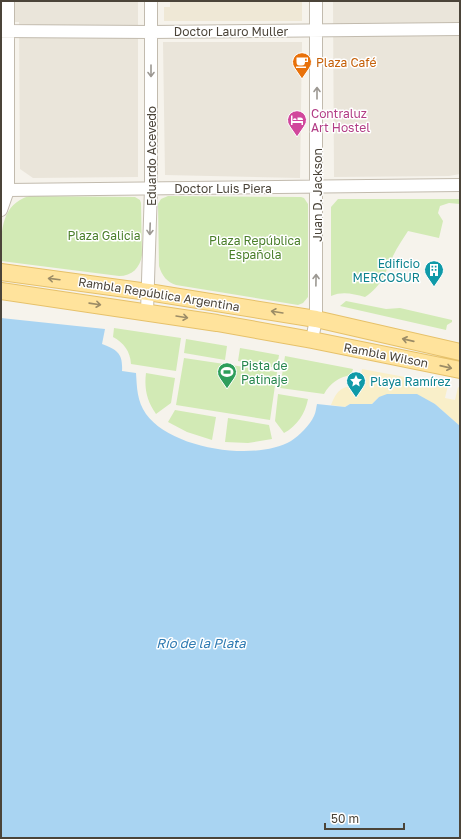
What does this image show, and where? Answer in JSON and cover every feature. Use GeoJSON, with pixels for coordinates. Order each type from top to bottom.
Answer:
{"type":"FeatureCollection","features":[{"type":"Feature","properties":{"kind":"main road","name":"Rambla República Argentina"},"geometry":{"type":"LineString","coordinates":[[1,272],[148,292],[316,319]]}},
{"type":"Feature","properties":{"kind":"main road","name":"Rambla República Argentina"},"geometry":{"type":"LineString","coordinates":[[1,290],[147,312],[312,340]]}},
{"type":"Feature","properties":{"kind":"main road","name":"Rambla Wilson"},"geometry":{"type":"LineString","coordinates":[[316,319],[460,352]]}},
{"type":"Feature","properties":{"kind":"main road","name":"Rambla Wilson"},"geometry":{"type":"LineString","coordinates":[[312,340],[460,370]]}},
{"type":"Feature","properties":{"kind":"street"},"geometry":{"type":"LineString","coordinates":[[1,210],[8,190],[4,31],[8,1]]}},
{"type":"Feature","properties":{"kind":"street","name":"Eduardo Acevedo"},"geometry":{"type":"LineString","coordinates":[[147,312],[151,188],[151,1]]}},
{"type":"Feature","properties":{"kind":"street","name":"Juan D. Jackson"},"geometry":{"type":"LineString","coordinates":[[312,340],[316,319],[316,1]]}},
{"type":"Feature","properties":{"kind":"street","name":"Doctor Lauro Muller"},"geometry":{"type":"LineString","coordinates":[[4,31],[151,32],[460,29]]}},
{"type":"Feature","properties":{"kind":"street","name":"Doctor Luis Piera"},"geometry":{"type":"LineString","coordinates":[[8,190],[317,188],[460,185]]}},
{"type":"Feature","properties":{"kind":"shaded area"},"geometry":{"type":"Polygon","coordinates":[[[1,1],[138,1],[138,177],[33,178],[20,169],[19,22],[1,22],[1,1]]]}},
{"type":"Feature","properties":{"kind":"shaded area"},"geometry":{"type":"Polygon","coordinates":[[[170,1],[302,1],[302,21],[164,21],[164,7],[170,7],[170,1]]]}},
{"type":"Feature","properties":{"kind":"shaded area"},"geometry":{"type":"Polygon","coordinates":[[[333,1],[460,1],[460,174],[449,176],[334,177],[333,1]]]}},
{"type":"Feature","properties":{"kind":"shaded area"},"geometry":{"type":"Polygon","coordinates":[[[163,42],[302,42],[300,178],[165,175],[163,42]]]}},
{"type":"Feature","properties":{"kind":"green space","name":"Plaza Galicia"},"geometry":{"type":"Polygon","coordinates":[[[29,196],[135,197],[140,200],[142,255],[139,264],[135,270],[128,275],[119,276],[1,261],[2,231],[7,213],[19,200],[29,196]]]}},
{"type":"Feature","properties":{"kind":"green space","name":"Plaza República Española"},"geometry":{"type":"Polygon","coordinates":[[[168,196],[304,198],[308,204],[308,297],[303,303],[298,305],[176,285],[167,280],[163,276],[159,266],[158,204],[161,199],[168,196]]]}},
{"type":"Feature","properties":{"kind":"green space"},"geometry":{"type":"Polygon","coordinates":[[[338,199],[460,199],[460,204],[449,203],[440,206],[438,213],[443,221],[439,238],[408,231],[396,249],[385,274],[371,293],[365,297],[344,293],[331,296],[331,207],[338,199]]]}},
{"type":"Feature","properties":{"kind":"green space"},"geometry":{"type":"Polygon","coordinates":[[[346,301],[386,309],[400,308],[452,320],[452,322],[447,325],[446,330],[340,306],[346,301]]]}},
{"type":"Feature","properties":{"kind":"green space"},"geometry":{"type":"Polygon","coordinates":[[[114,328],[181,338],[176,371],[131,364],[126,348],[113,337],[114,328]]]}},
{"type":"Feature","properties":{"kind":"green space"},"geometry":{"type":"Polygon","coordinates":[[[186,339],[227,346],[225,360],[184,353],[186,339]]]}},
{"type":"Feature","properties":{"kind":"green space"},"geometry":{"type":"Polygon","coordinates":[[[240,348],[279,355],[277,368],[238,361],[240,348]]]}},
{"type":"Feature","properties":{"kind":"green space"},"geometry":{"type":"Polygon","coordinates":[[[285,356],[353,369],[351,375],[335,381],[324,394],[280,388],[285,356]]]}},
{"type":"Feature","properties":{"kind":"green space","name":"Pista de Patinaje"},"geometry":{"type":"Polygon","coordinates":[[[184,358],[277,372],[270,420],[176,405],[184,358]]]}},
{"type":"Feature","properties":{"kind":"green space"},"geometry":{"type":"Polygon","coordinates":[[[146,373],[175,378],[171,403],[156,414],[147,395],[145,384],[146,373]]]}},
{"type":"Feature","properties":{"kind":"green space"},"geometry":{"type":"Polygon","coordinates":[[[278,394],[308,399],[305,410],[300,419],[293,427],[284,433],[275,421],[278,394]]]}},
{"type":"Feature","properties":{"kind":"green space"},"geometry":{"type":"Polygon","coordinates":[[[175,410],[216,417],[212,440],[187,432],[168,422],[175,410]]]}},
{"type":"Feature","properties":{"kind":"green space"},"geometry":{"type":"Polygon","coordinates":[[[228,418],[269,425],[272,439],[248,443],[225,442],[228,418]]]}},
{"type":"Feature","properties":{"kind":"sand","name":"Playa Ramírez"},"geometry":{"type":"Polygon","coordinates":[[[362,369],[448,385],[445,398],[455,400],[458,387],[460,388],[460,426],[435,404],[379,397],[372,404],[350,404],[345,407],[331,405],[338,392],[348,386],[359,386],[362,369]]]}},
{"type":"Feature","properties":{"kind":"water","name":"Río de la Plata"},"geometry":{"type":"Polygon","coordinates":[[[1,318],[105,329],[102,344],[112,348],[118,353],[122,360],[122,371],[136,373],[139,399],[146,414],[158,426],[174,436],[193,443],[214,448],[236,451],[257,451],[275,447],[291,441],[304,430],[316,412],[317,404],[345,407],[350,404],[372,404],[379,397],[387,394],[417,394],[435,404],[460,426],[460,838],[1,838],[1,318]]]}},
{"type":"Feature","properties":{"kind":"place","name":"Plaza Café"},"geometry":{"type":"Point","coordinates":[302,79]}},
{"type":"Feature","properties":{"kind":"place","name":"Contraluz Art Hostel"},"geometry":{"type":"Point","coordinates":[297,137]}},
{"type":"Feature","properties":{"kind":"place","name":"Edificio MERCOSUR"},"geometry":{"type":"Point","coordinates":[434,287]}},
{"type":"Feature","properties":{"kind":"place","name":"Pista de Patinaje"},"geometry":{"type":"Point","coordinates":[227,389]}},
{"type":"Feature","properties":{"kind":"place","name":"Playa Ramírez"},"geometry":{"type":"Point","coordinates":[356,398]}}]}
